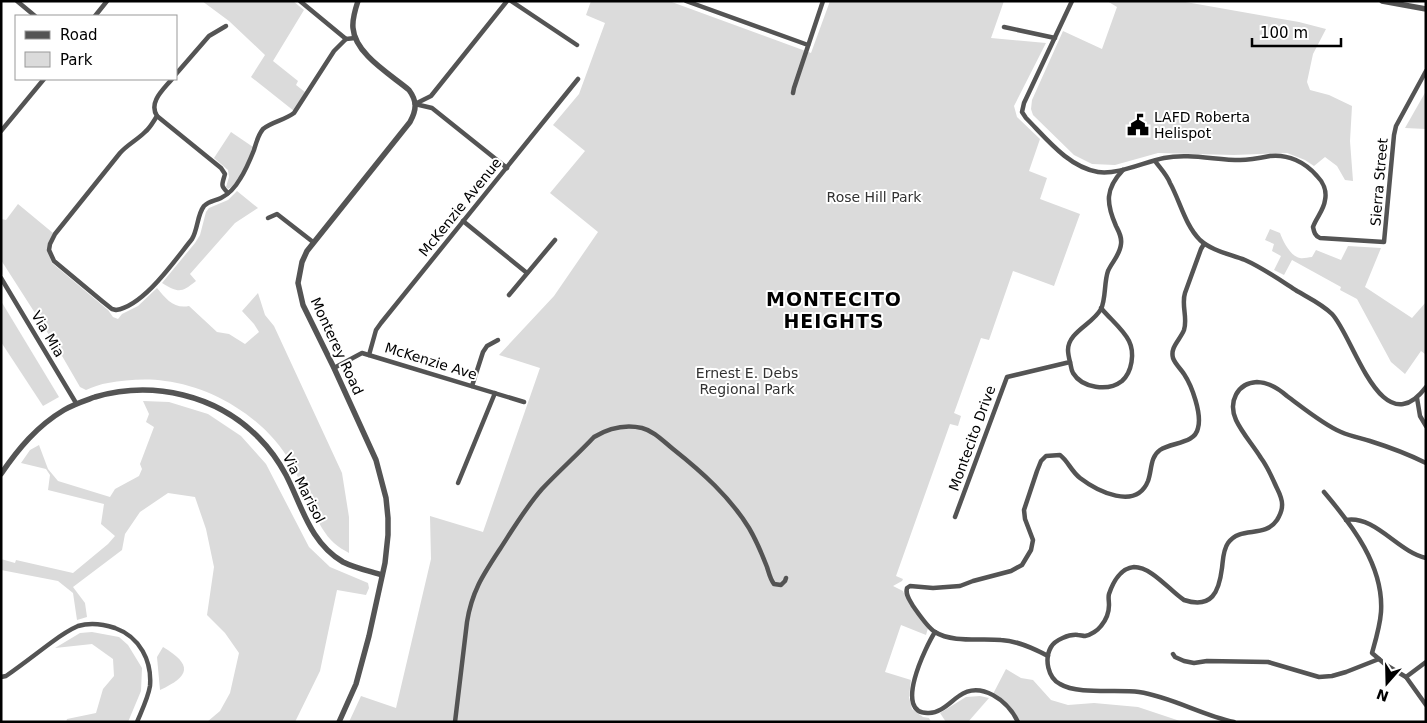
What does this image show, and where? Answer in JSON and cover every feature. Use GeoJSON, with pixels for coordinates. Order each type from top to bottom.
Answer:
{"type":"FeatureCollection","features":[{"type":"Feature","properties":{"kind":"street"},"geometry":{"type":"LineString","coordinates":[[17,1],[34,15]]}},
{"type":"Feature","properties":{"kind":"street"},"geometry":{"type":"LineString","coordinates":[[96,15],[107,1]]}},
{"type":"Feature","properties":{"kind":"street"},"geometry":{"type":"LineString","coordinates":[[300,1],[346,39]]}},
{"type":"Feature","properties":{"kind":"street"},"geometry":{"type":"LineString","coordinates":[[358,1],[353,28],[360,48],[367,56],[409,90],[414,97],[415,104]]}},
{"type":"Feature","properties":{"kind":"street"},"geometry":{"type":"LineString","coordinates":[[415,104],[431,96],[507,1]]}},
{"type":"Feature","properties":{"kind":"street"},"geometry":{"type":"LineString","coordinates":[[511,1],[577,45]]}},
{"type":"Feature","properties":{"kind":"street"},"geometry":{"type":"LineString","coordinates":[[686,1],[808,46]]}},
{"type":"Feature","properties":{"kind":"street"},"geometry":{"type":"LineString","coordinates":[[793,93],[823,1]]}},
{"type":"Feature","properties":{"kind":"street"},"geometry":{"type":"LineString","coordinates":[[1072,1],[1024,103],[1022,112],[1026,118],[1071,160],[1088,169],[1107,172],[1155,161],[1169,180],[1192,229],[1204,244],[1257,266],[1314,300],[1331,313],[1340,325],[1373,386],[1385,399],[1399,404],[1406,403],[1417,398],[1426,387]]}},
{"type":"Feature","properties":{"kind":"street"},"geometry":{"type":"LineString","coordinates":[[1382,1],[1426,9]]}},
{"type":"Feature","properties":{"kind":"street"},"geometry":{"type":"LineString","coordinates":[[178,72],[209,36],[226,26]]}},
{"type":"Feature","properties":{"kind":"street"},"geometry":{"type":"LineString","coordinates":[[1004,27],[1055,38]]}},
{"type":"Feature","properties":{"kind":"street"},"geometry":{"type":"LineString","coordinates":[[157,116],[143,134],[120,153],[55,234],[50,244],[54,261],[58,265],[106,305],[116,310],[131,303],[157,283],[192,239],[202,209],[206,204],[222,198],[241,178],[258,137],[263,130],[294,113],[334,51],[346,39],[355,38]]}},
{"type":"Feature","properties":{"kind":"street","name":"Sierra Street"},"geometry":{"type":"LineString","coordinates":[[1155,161],[1176,157],[1241,160],[1272,156],[1286,157],[1298,161],[1310,167],[1325,188],[1326,198],[1324,206],[1313,227],[1316,236],[1384,242],[1396,126],[1426,71]]}},
{"type":"Feature","properties":{"kind":"street","name":"McKenzie Avenue"},"geometry":{"type":"LineString","coordinates":[[369,354],[376,330],[381,323],[578,79]]}},
{"type":"Feature","properties":{"kind":"street"},"geometry":{"type":"LineString","coordinates":[[1,131],[43,80]]}},
{"type":"Feature","properties":{"kind":"street"},"geometry":{"type":"LineString","coordinates":[[171,80],[155,101],[154,111],[157,116],[224,171],[225,174],[221,183],[228,193]]}},
{"type":"Feature","properties":{"kind":"street"},"geometry":{"type":"LineString","coordinates":[[415,104],[432,108],[507,168]]}},
{"type":"Feature","properties":{"kind":"street","name":"Monterey Road"},"geometry":{"type":"LineString","coordinates":[[340,722],[360,670],[385,563],[388,535],[386,498],[376,460],[303,304],[298,283],[302,262],[307,251],[410,122],[414,114],[415,104]]}},
{"type":"Feature","properties":{"kind":"street"},"geometry":{"type":"LineString","coordinates":[[1102,308],[1129,340],[1132,357],[1130,368],[1122,380],[1111,386],[1100,388],[1077,378],[1073,372],[1068,349],[1070,342],[1076,334],[1091,322],[1102,308],[1108,270],[1117,258],[1122,243],[1108,200],[1113,182],[1122,170]]}},
{"type":"Feature","properties":{"kind":"street"},"geometry":{"type":"LineString","coordinates":[[268,218],[277,214],[313,242]]}},
{"type":"Feature","properties":{"kind":"street"},"geometry":{"type":"LineString","coordinates":[[464,221],[527,273]]}},
{"type":"Feature","properties":{"kind":"street"},"geometry":{"type":"LineString","coordinates":[[509,295],[555,240]]}},
{"type":"Feature","properties":{"kind":"street"},"geometry":{"type":"LineString","coordinates":[[1048,656],[1026,645],[1015,642],[954,638],[935,632],[912,604],[906,592],[907,588],[910,586],[933,588],[960,586],[1022,565],[1031,550],[1033,540],[1025,519],[1024,510],[1037,470],[1041,461],[1046,456],[1060,454],[1079,477],[1104,492],[1121,497],[1131,497],[1144,488],[1148,481],[1151,463],[1157,452],[1168,446],[1186,441],[1195,435],[1199,423],[1193,391],[1173,358],[1173,350],[1184,330],[1183,299],[1204,244]]}},
{"type":"Feature","properties":{"kind":"street","name":"Via Mia"},"geometry":{"type":"LineString","coordinates":[[1,278],[76,403]]}},
{"type":"Feature","properties":{"kind":"street"},"geometry":{"type":"LineString","coordinates":[[472,386],[483,352],[487,346],[498,340]]}},
{"type":"Feature","properties":{"kind":"street","name":"McKenzie Ave"},"geometry":{"type":"LineString","coordinates":[[334,368],[362,353],[369,354],[524,402]]}},
{"type":"Feature","properties":{"kind":"street","name":"Montecito Drive"},"geometry":{"type":"LineString","coordinates":[[955,517],[1007,377],[1070,362]]}},
{"type":"Feature","properties":{"kind":"street"},"geometry":{"type":"LineString","coordinates":[[1234,722],[1174,701],[1147,694],[1129,691],[1088,690],[1061,685],[1051,675],[1047,662],[1050,648],[1055,642],[1069,636],[1076,634],[1085,636],[1099,628],[1107,615],[1109,595],[1114,582],[1124,571],[1134,567],[1141,568],[1157,577],[1184,600],[1204,602],[1218,589],[1224,552],[1229,541],[1239,534],[1264,530],[1275,523],[1280,515],[1282,504],[1280,494],[1263,460],[1236,422],[1233,410],[1236,392],[1247,384],[1261,382],[1279,389],[1314,416],[1340,432],[1386,446],[1426,463]]}},
{"type":"Feature","properties":{"kind":"street","name":"Via Marisol"},"geometry":{"type":"LineString","coordinates":[[1,474],[14,455],[40,427],[52,417],[76,403],[122,391],[143,390],[182,394],[224,412],[259,438],[285,474],[311,529],[324,547],[344,562],[382,575]]}},
{"type":"Feature","properties":{"kind":"street"},"geometry":{"type":"LineString","coordinates":[[458,484],[494,393]]}},
{"type":"Feature","properties":{"kind":"street"},"geometry":{"type":"LineString","coordinates":[[1417,398],[1420,416],[1426,426]]}},
{"type":"Feature","properties":{"kind":"street"},"geometry":{"type":"LineString","coordinates":[[455,722],[470,606],[478,586],[518,520],[536,496],[594,437],[604,431],[628,426],[641,428],[655,434],[704,475],[736,510],[749,528],[774,584],[781,585],[786,578]]}},
{"type":"Feature","properties":{"kind":"street"},"geometry":{"type":"LineString","coordinates":[[1324,492],[1346,520],[1367,553],[1374,570],[1379,587],[1381,610],[1379,628],[1372,653],[1406,677],[1426,704]]}},
{"type":"Feature","properties":{"kind":"street"},"geometry":{"type":"LineString","coordinates":[[1346,520],[1353,519],[1373,526],[1403,548],[1426,558]]}},
{"type":"Feature","properties":{"kind":"street"},"geometry":{"type":"LineString","coordinates":[[1,677],[6,676],[65,633],[78,626],[94,623],[109,626],[124,631],[136,641],[144,651],[147,660],[150,686],[137,722]]}},
{"type":"Feature","properties":{"kind":"street"},"geometry":{"type":"LineString","coordinates":[[935,632],[918,670],[911,696],[913,705],[924,713],[929,714],[942,708],[964,692],[976,690],[992,694],[1001,701],[1018,722]]}},
{"type":"Feature","properties":{"kind":"street"},"geometry":{"type":"LineString","coordinates":[[1172,654],[1175,657],[1194,663],[1207,661],[1268,662],[1319,677],[1346,672],[1379,659]]}},
{"type":"Feature","properties":{"kind":"street"},"geometry":{"type":"LineString","coordinates":[[1406,677],[1426,662]]}},
{"type":"Feature","properties":{"kind":"green space"},"geometry":{"type":"Polygon","coordinates":[[[202,1],[293,1],[304,10],[273,61],[298,81],[296,85],[305,92],[294,111],[251,77],[265,55],[229,21],[202,1]]]}},
{"type":"Feature","properties":{"kind":"green space","name":"Ernest E. Debs Regional Park"},"geometry":{"type":"Polygon","coordinates":[[[591,1],[669,1],[811,53],[830,1],[1004,1],[991,38],[1046,43],[1014,106],[1017,117],[1040,139],[1029,171],[1047,178],[1040,199],[1080,214],[1054,286],[1013,271],[989,340],[981,338],[954,413],[961,416],[958,426],[950,424],[896,576],[903,579],[893,586],[903,591],[928,628],[926,635],[901,625],[885,672],[911,680],[909,697],[912,709],[923,717],[929,718],[931,722],[349,722],[361,696],[396,708],[431,559],[430,516],[483,532],[540,368],[499,355],[554,296],[598,232],[550,193],[585,151],[553,125],[579,94],[605,23],[586,15],[591,1]]]}},
{"type":"Feature","properties":{"kind":"green space"},"geometry":{"type":"Polygon","coordinates":[[[1107,1],[1180,1],[1299,22],[1326,29],[1313,54],[1307,82],[1310,90],[1329,95],[1352,106],[1350,141],[1353,181],[1345,180],[1337,166],[1325,157],[1314,166],[1305,160],[1287,153],[1234,155],[1158,153],[1115,165],[1092,164],[1074,155],[1033,115],[1031,109],[1032,100],[1063,31],[1102,49],[1117,7],[1107,1]]]}},
{"type":"Feature","properties":{"kind":"green space"},"geometry":{"type":"Polygon","coordinates":[[[1426,91],[1426,129],[1405,128],[1426,91]]]}},
{"type":"Feature","properties":{"kind":"green space"},"geometry":{"type":"Polygon","coordinates":[[[231,132],[253,147],[240,177],[228,189],[226,187],[229,177],[228,170],[214,158],[231,132]]]}},
{"type":"Feature","properties":{"kind":"green space"},"geometry":{"type":"Polygon","coordinates":[[[237,191],[258,208],[235,223],[190,274],[196,281],[183,290],[172,289],[162,283],[195,243],[200,235],[206,212],[209,208],[228,200],[237,191]]]}},
{"type":"Feature","properties":{"kind":"green space"},"geometry":{"type":"Polygon","coordinates":[[[18,204],[53,233],[49,248],[52,263],[108,310],[113,317],[118,319],[122,314],[138,306],[157,288],[175,305],[189,306],[217,332],[229,334],[245,344],[259,332],[242,311],[258,293],[265,315],[274,326],[342,473],[349,517],[349,553],[334,543],[321,527],[296,472],[280,447],[268,432],[237,408],[202,390],[183,384],[158,380],[122,381],[103,384],[86,390],[80,387],[1,260],[1,219],[6,220],[18,204]]]}},
{"type":"Feature","properties":{"kind":"green space"},"geometry":{"type":"Polygon","coordinates":[[[1270,229],[1280,233],[1290,251],[1296,257],[1301,258],[1312,257],[1316,250],[1341,260],[1348,246],[1381,248],[1365,287],[1412,318],[1426,302],[1426,353],[1421,351],[1405,374],[1391,362],[1357,299],[1340,290],[1341,287],[1292,260],[1284,275],[1274,270],[1281,256],[1272,251],[1274,244],[1265,240],[1270,229]]]}},
{"type":"Feature","properties":{"kind":"green space"},"geometry":{"type":"Polygon","coordinates":[[[1,301],[59,397],[43,406],[1,342],[1,301]]]}},
{"type":"Feature","properties":{"kind":"green space"},"geometry":{"type":"Polygon","coordinates":[[[143,401],[169,402],[208,414],[241,436],[266,464],[309,547],[330,567],[368,583],[369,588],[366,595],[337,590],[320,671],[295,722],[207,722],[220,711],[230,693],[239,653],[225,633],[207,615],[214,567],[206,529],[195,497],[168,493],[140,512],[125,534],[122,550],[73,587],[85,603],[87,617],[77,620],[73,593],[58,581],[1,570],[1,559],[15,563],[16,560],[73,573],[115,536],[101,524],[104,504],[48,490],[50,475],[46,469],[21,463],[30,450],[39,445],[48,469],[58,481],[110,497],[115,489],[139,476],[142,469],[140,464],[154,427],[146,422],[149,414],[143,401]]]}},
{"type":"Feature","properties":{"kind":"green space"},"geometry":{"type":"Polygon","coordinates":[[[92,632],[119,637],[128,645],[142,668],[141,691],[128,722],[66,722],[67,719],[96,713],[103,689],[114,676],[113,659],[92,644],[55,648],[80,633],[92,632]]]}},
{"type":"Feature","properties":{"kind":"green space"},"geometry":{"type":"Polygon","coordinates":[[[163,647],[179,659],[184,670],[177,680],[160,690],[157,657],[163,647]]]}},
{"type":"Feature","properties":{"kind":"green space"},"geometry":{"type":"Polygon","coordinates":[[[1006,669],[1021,678],[1033,680],[1051,700],[1068,705],[1094,703],[1138,707],[1183,722],[1021,722],[1009,706],[993,694],[1006,669]]]}},
{"type":"Feature","properties":{"kind":"green space"},"geometry":{"type":"Polygon","coordinates":[[[980,696],[989,698],[968,722],[946,722],[940,713],[966,697],[980,696]]]}},
{"type":"Feature","properties":{"kind":"place","name":"LAFD Roberta Helispot"},"geometry":{"type":"Point","coordinates":[1138,125]}},
{"type":"Feature","properties":{"kind":"district","name":"MONTECITO HEIGHTS"},"geometry":{"type":"Point","coordinates":[834,310]}},
{"type":"Feature","properties":{"kind":"park label","name":"Rose Hill Park"},"geometry":{"type":"Point","coordinates":[874,197]}}]}
